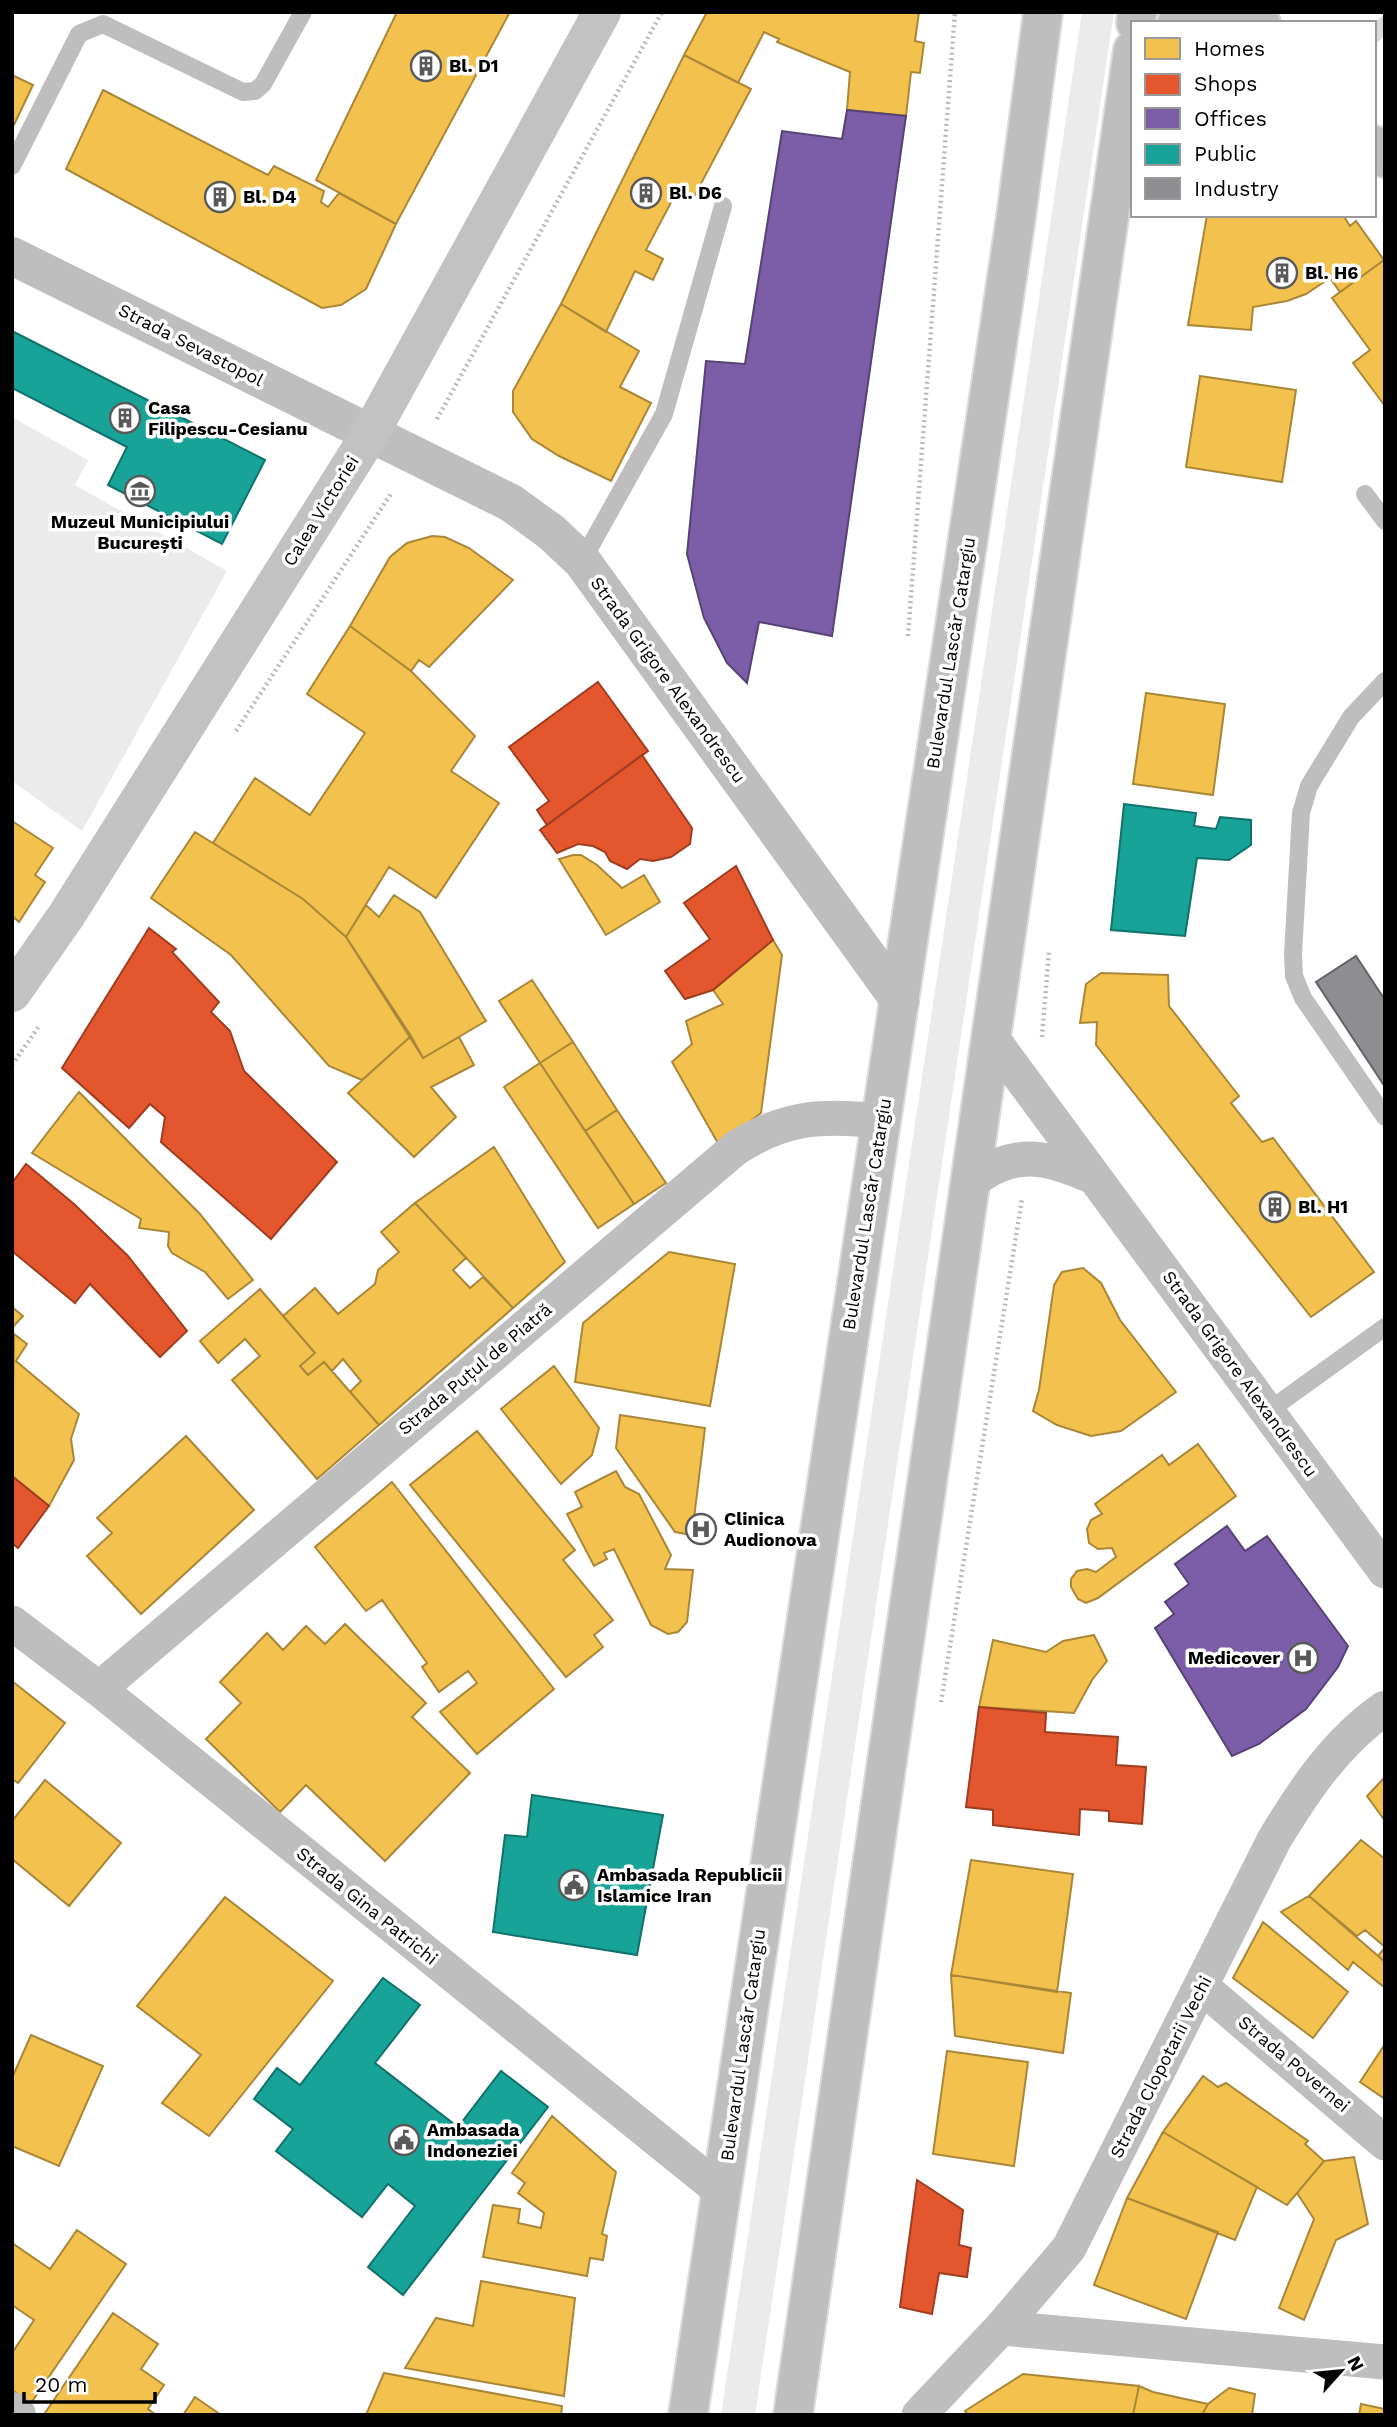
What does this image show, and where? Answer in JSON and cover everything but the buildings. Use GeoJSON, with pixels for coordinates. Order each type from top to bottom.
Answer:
{"type":"FeatureCollection","features":[{"type":"Feature","properties":{"kind":"main road","name":"Calea Victoriei"},"geometry":{"type":"LineString","coordinates":[[12,993],[66,916],[370,434],[602,12]]}},
{"type":"Feature","properties":{"kind":"main road","name":"Bulevardul Lascăr Catargiu"},"geometry":{"type":"LineString","coordinates":[[688,2415],[1016,218],[1043,12]]}},
{"type":"Feature","properties":{"kind":"main road"},"geometry":{"type":"LineString","coordinates":[[1185,21],[1210,15],[1237,16],[1254,21]]}},
{"type":"Feature","properties":{"kind":"main road"},"geometry":{"type":"LineString","coordinates":[[793,2415],[1131,61]]}},
{"type":"Feature","properties":{"kind":"main road","name":"Strada Sevastopol"},"geometry":{"type":"LineString","coordinates":[[12,256],[370,434]]}},
{"type":"Feature","properties":{"kind":"main road","name":"Strada Grigore Alexandrescu"},"geometry":{"type":"LineString","coordinates":[[370,434],[510,503],[551,532],[582,561],[900,1001]]}},
{"type":"Feature","properties":{"kind":"main road"},"geometry":{"type":"LineString","coordinates":[[12,2411],[17,2415]]}},
{"type":"Feature","properties":{"kind":"street","name":"Strada Grigore Alexandrescu"},"geometry":{"type":"LineString","coordinates":[[991,1037],[1385,1571]]}},
{"type":"Feature","properties":{"kind":"street","name":"Strada Puțul de Piatră"},"geometry":{"type":"LineString","coordinates":[[100,1689],[736,1148],[759,1133],[805,1119],[880,1121]]}},
{"type":"Feature","properties":{"kind":"street"},"geometry":{"type":"LineString","coordinates":[[970,1183],[984,1172],[1028,1158],[1055,1160],[1094,1177]]}},
{"type":"Feature","properties":{"kind":"street","name":"Strada Gina Patrichi"},"geometry":{"type":"LineString","coordinates":[[12,1623],[100,1689],[721,2192]]}},
{"type":"Feature","properties":{"kind":"street","name":"Strada Clopotarii Vechi"},"geometry":{"type":"LineString","coordinates":[[919,2415],[1001,2328],[1069,2248],[1274,1840],[1294,1807],[1342,1744],[1385,1707]]}},
{"type":"Feature","properties":{"kind":"street","name":"Strada Povernei"},"geometry":{"type":"LineString","coordinates":[[1202,1987],[1385,2143]]}},
{"type":"Feature","properties":{"kind":"street"},"geometry":{"type":"LineString","coordinates":[[1001,2328],[1385,2361]]}},
{"type":"Feature","properties":{"kind":"lane"},"geometry":{"type":"LineString","coordinates":[[12,166],[79,34],[90,27],[103,24],[243,92],[255,91],[264,84],[303,12]]}},
{"type":"Feature","properties":{"kind":"lane"},"geometry":{"type":"LineString","coordinates":[[582,561],[664,414],[723,206]]}},
{"type":"Feature","properties":{"kind":"lane"},"geometry":{"type":"LineString","coordinates":[[1365,494],[1385,521]]}},
{"type":"Feature","properties":{"kind":"lane"},"geometry":{"type":"LineString","coordinates":[[1385,681],[1351,717],[1309,786],[1301,813],[1293,954],[1294,976],[1303,998],[1385,1117]]}},
{"type":"Feature","properties":{"kind":"lane"},"geometry":{"type":"LineString","coordinates":[[1267,1412],[1385,1326]]}},
{"type":"Feature","properties":{"kind":"path"},"geometry":{"type":"LineString","coordinates":[[954,21],[955,12]]}},
{"type":"Feature","properties":{"kind":"shaded area"},"geometry":{"type":"Polygon","coordinates":[[[1082,12],[1114,12],[755,2415],[721,2415],[1082,12]]]}},
{"type":"Feature","properties":{"kind":"shaded area"},"geometry":{"type":"Polygon","coordinates":[[[12,417],[88,460],[75,485],[227,571],[82,831],[12,781],[12,417]]]}},
{"type":"Feature","properties":{"kind":"tunnel"},"geometry":{"type":"LineString","coordinates":[[1376,25],[1385,36]]}},
{"type":"Feature","properties":{"kind":"place","name":"Bl. D1"},"geometry":{"type":"Point","coordinates":[426,66]}},
{"type":"Feature","properties":{"kind":"place","name":"Bl. D6"},"geometry":{"type":"Point","coordinates":[646,193]}},
{"type":"Feature","properties":{"kind":"place","name":"Bl. D4"},"geometry":{"type":"Point","coordinates":[220,197]}},
{"type":"Feature","properties":{"kind":"place","name":"Bl. H6"},"geometry":{"type":"Point","coordinates":[1282,273]}},
{"type":"Feature","properties":{"kind":"place","name":"Casa Filipescu-Cesianu"},"geometry":{"type":"Point","coordinates":[125,418]}},
{"type":"Feature","properties":{"kind":"place","name":"Muzeul Municipiului București"},"geometry":{"type":"Point","coordinates":[140,491]}},
{"type":"Feature","properties":{"kind":"place","name":"Bl. H1"},"geometry":{"type":"Point","coordinates":[1275,1207]}},
{"type":"Feature","properties":{"kind":"place","name":"Clinica Audionova"},"geometry":{"type":"Point","coordinates":[701,1529]}},
{"type":"Feature","properties":{"kind":"place","name":"Medicover"},"geometry":{"type":"Point","coordinates":[1303,1658]}},
{"type":"Feature","properties":{"kind":"place","name":"Ambasada Republicii Islamice Iran"},"geometry":{"type":"Point","coordinates":[574,1885]}},
{"type":"Feature","properties":{"kind":"place","name":"Ambasada Indoneziei"},"geometry":{"type":"Point","coordinates":[404,2140]}}]}
